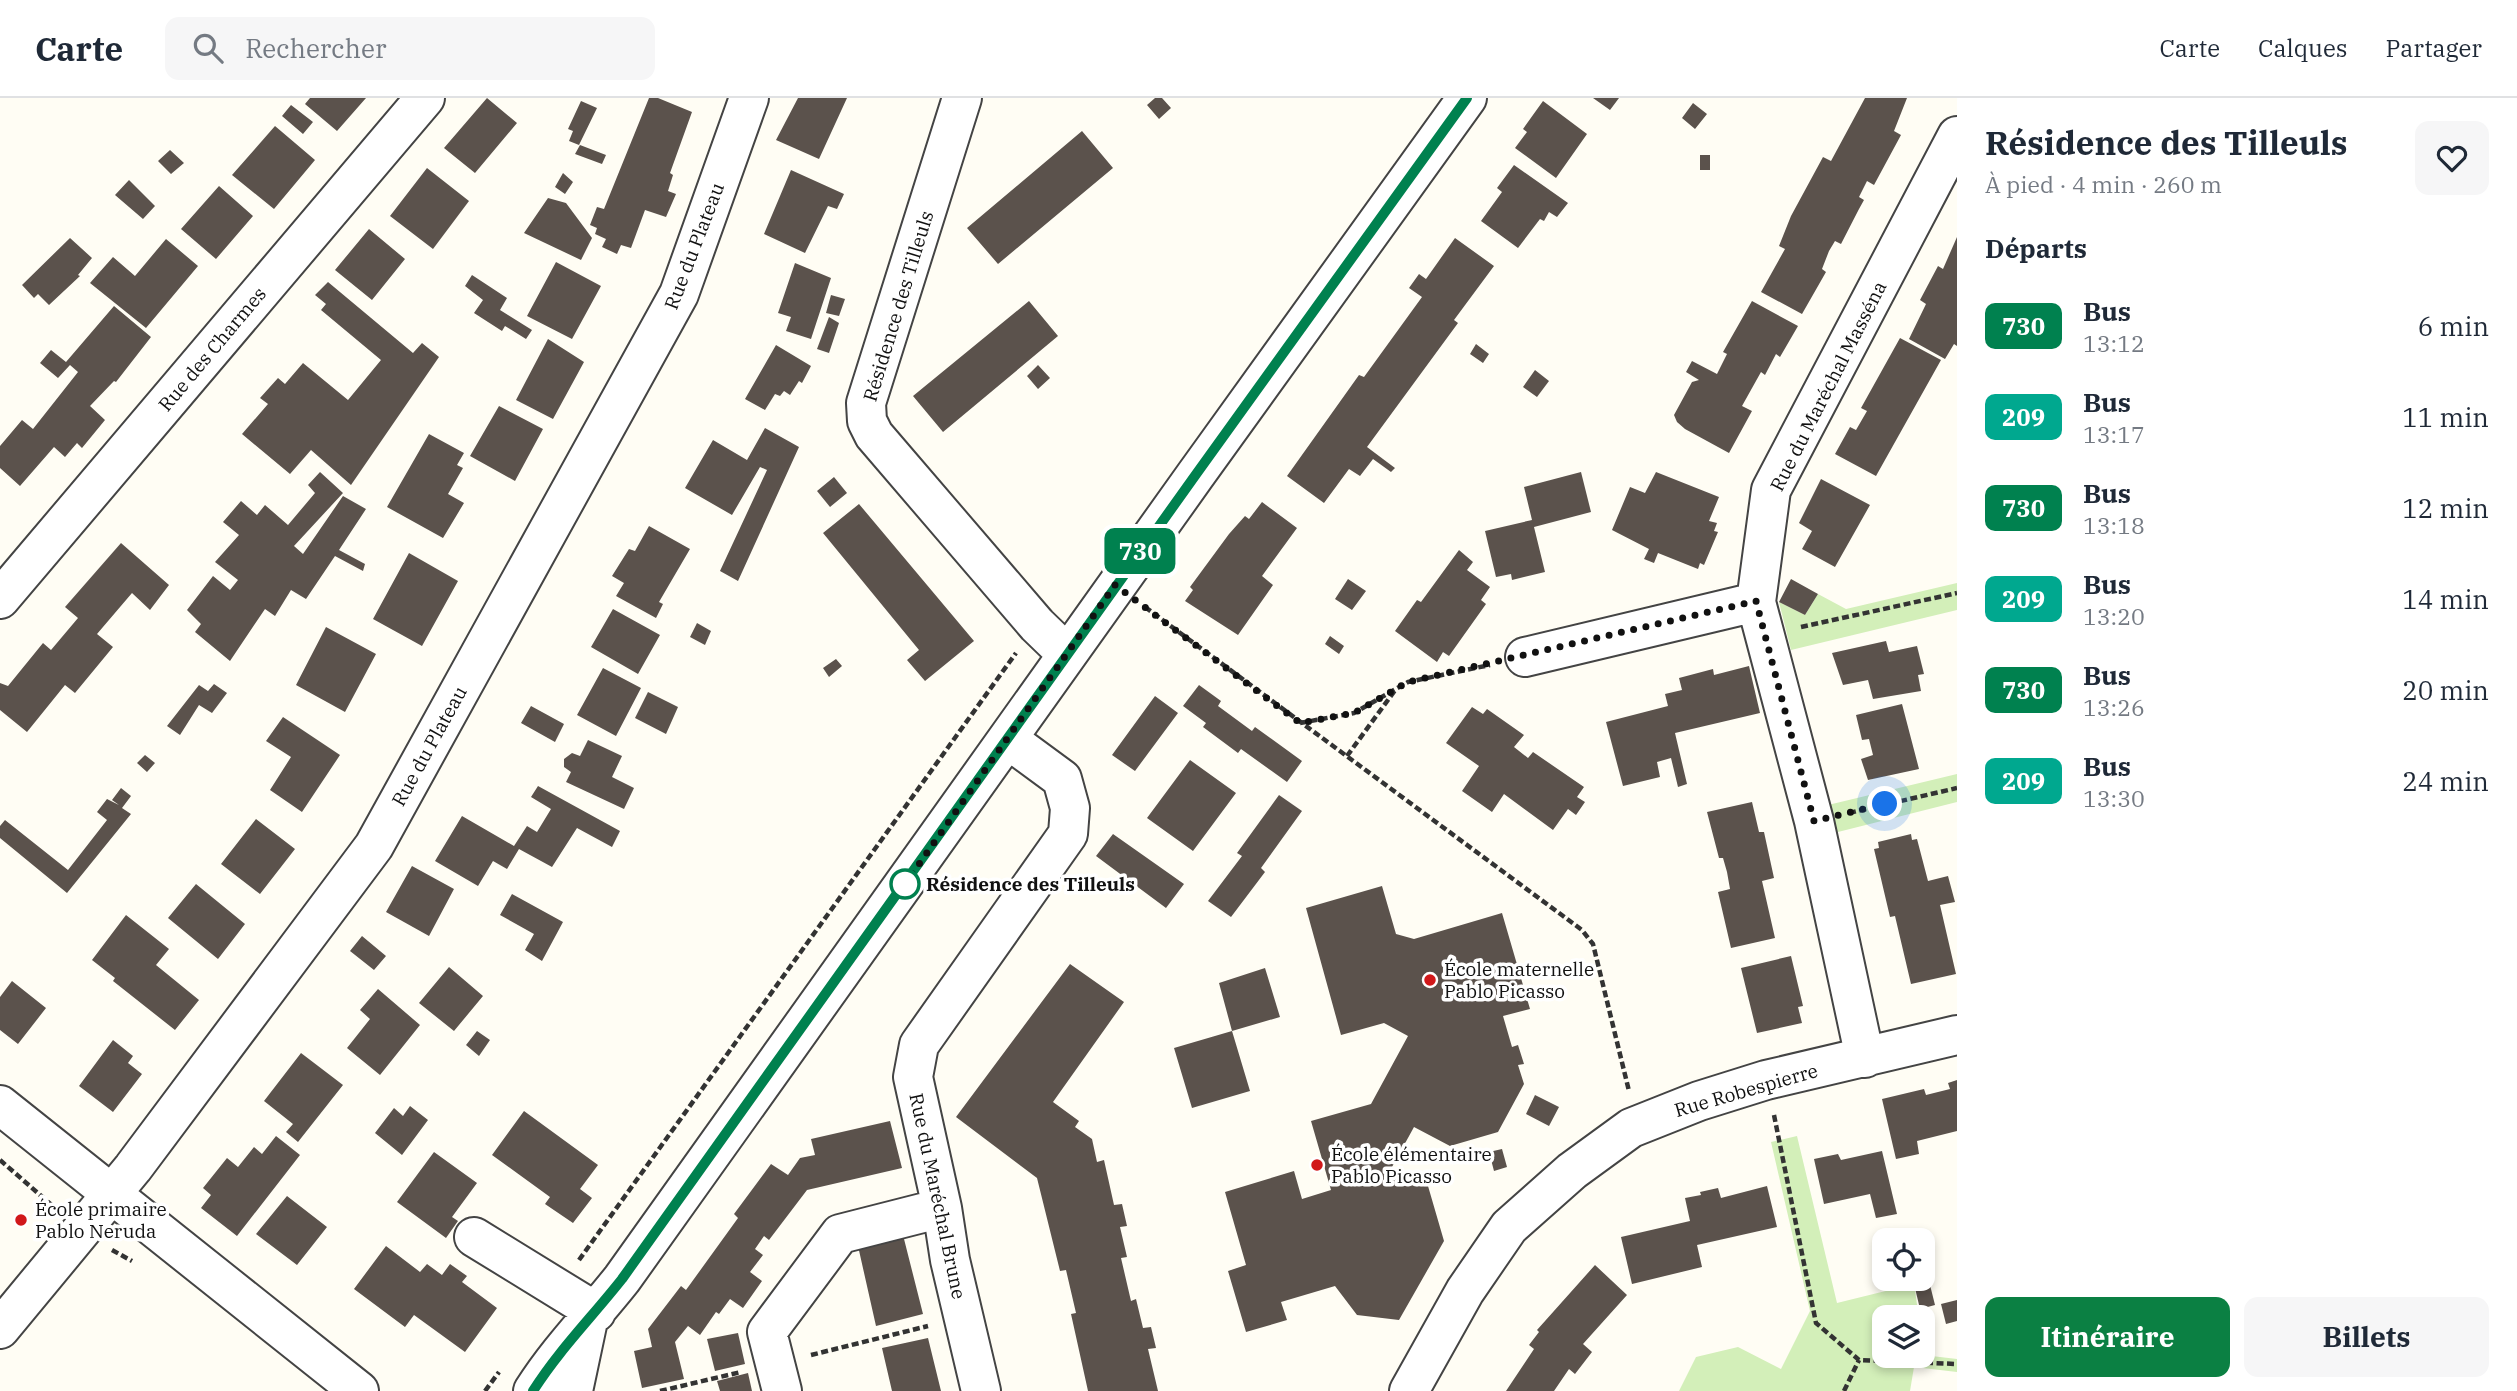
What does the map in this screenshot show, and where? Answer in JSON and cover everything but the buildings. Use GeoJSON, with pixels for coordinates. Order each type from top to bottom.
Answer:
{"type":"FeatureCollection","features":[{"type":"Feature","properties":{"kind":"street","name":"Rue des Charmes"},"geometry":{"type":"LineString","coordinates":[[0,599],[425,98]]}},
{"type":"Feature","properties":{"kind":"street","name":"Rue du Plateau"},"geometry":{"type":"LineString","coordinates":[[0,1329],[110,1196],[374,846],[678,294],[749,98]]}},
{"type":"Feature","properties":{"kind":"street","name":"Résidence des Tilleuls"},"geometry":{"type":"LineString","coordinates":[[962,98],[866,403],[867,421],[874,435],[991,573],[1067,654]]}},
{"type":"Feature","properties":{"kind":"street"},"geometry":{"type":"LineString","coordinates":[[533,1391],[558,1352],[592,1317],[1009,740],[1115,585],[1467,98]]}},
{"type":"Feature","properties":{"kind":"street","name":"Rue du Maréchal Masséna"},"geometry":{"type":"LineString","coordinates":[[1865,1058],[1814,821],[1760,618],[1771,489],[1957,136]]}},
{"type":"Feature","properties":{"kind":"street"},"geometry":{"type":"LineString","coordinates":[[1525,657],[1760,618]]}},
{"type":"Feature","properties":{"kind":"street","name":"Rue du Maréchal Brune"},"geometry":{"type":"LineString","coordinates":[[981,1391],[950,1260],[943,1208],[913,1077],[919,1045],[1068,834],[1070,808],[1062,779],[1009,740]]}},
{"type":"Feature","properties":{"kind":"street","name":"Rue Robespierre"},"geometry":{"type":"LineString","coordinates":[[1409,1391],[1465,1291],[1508,1227],[1572,1171],[1631,1128],[1699,1101],[1766,1080],[1957,1035]]}},
{"type":"Feature","properties":{"kind":"street"},"geometry":{"type":"LineString","coordinates":[[0,1105],[110,1196],[359,1391]]}},
{"type":"Feature","properties":{"kind":"street"},"geometry":{"type":"LineString","coordinates":[[782,1391],[767,1332],[840,1234],[943,1208]]}},
{"type":"Feature","properties":{"kind":"street"},"geometry":{"type":"LineString","coordinates":[[474,1237],[592,1317]]}},
{"type":"Feature","properties":{"kind":"street"},"geometry":{"type":"LineString","coordinates":[[573,1391],[592,1317]]}},
{"type":"Feature","properties":{"kind":"path"},"geometry":{"type":"LineString","coordinates":[[1115,585],[1570,920],[1593,944],[1630,1097],[1610,1107],[1618,1119],[1631,1128]]}},
{"type":"Feature","properties":{"kind":"path"},"geometry":{"type":"LineString","coordinates":[[1760,618],[1957,593]]}},
{"type":"Feature","properties":{"kind":"path"},"geometry":{"type":"LineString","coordinates":[[1300,723],[1354,713],[1398,687],[1525,657]]}},
{"type":"Feature","properties":{"kind":"path"},"geometry":{"type":"LineString","coordinates":[[1347,756],[1398,687]]}},
{"type":"Feature","properties":{"kind":"path"},"geometry":{"type":"LineString","coordinates":[[1814,821],[1957,788]]}},
{"type":"Feature","properties":{"kind":"path"},"geometry":{"type":"LineString","coordinates":[[1766,1080],[1816,1323],[1859,1360],[1957,1364]]}},
{"type":"Feature","properties":{"kind":"path"},"geometry":{"type":"LineString","coordinates":[[1844,1391],[1859,1360]]}},
{"type":"Feature","properties":{"kind":"green space"},"geometry":{"type":"Polygon","coordinates":[[[1957,583],[1957,610],[1791,650],[1779,602],[1805,615],[1818,594],[1846,609],[1957,583]]]}},
{"type":"Feature","properties":{"kind":"green space"},"geometry":{"type":"Polygon","coordinates":[[[1957,774],[1957,802],[1834,833],[1828,805],[1957,774]]]}},
{"type":"Feature","properties":{"kind":"green space"},"geometry":{"type":"Polygon","coordinates":[[[1797,1136],[1837,1303],[1886,1291],[1915,1291],[1917,1305],[1872,1305],[1872,1368],[1914,1368],[1910,1391],[1679,1391],[1696,1357],[1738,1347],[1781,1369],[1810,1311],[1771,1142],[1797,1136]]]}},
{"type":"Feature","properties":{"kind":"green space"},"geometry":{"type":"Polygon","coordinates":[[[1935,1356],[1957,1359],[1957,1372],[1923,1368],[1935,1368],[1935,1356]]]}},
{"type":"Feature","properties":{"kind":"bus line","name":"730"},"geometry":{"type":"LineString","coordinates":[[533,1391],[558,1352],[588,1321],[622,1279],[1009,740],[1115,585],[1467,98]]}},
{"type":"Feature","properties":{"kind":"place","name":"Résidence des Tilleuls"},"geometry":{"type":"Point","coordinates":[905,884]}},
{"type":"Feature","properties":{"kind":"place","name":"École maternelle Pablo Picasso"},"geometry":{"type":"Point","coordinates":[1430,980]}},
{"type":"Feature","properties":{"kind":"place","name":"École élémentaire Pablo Picasso"},"geometry":{"type":"Point","coordinates":[1317,1165]}},
{"type":"Feature","properties":{"kind":"place","name":"École primaire Pablo Neruda"},"geometry":{"type":"Point","coordinates":[21,1220]}},
{"type":"Feature","properties":{"kind":"route"},"geometry":{"type":"LineString","coordinates":[[905,884],[1009,740],[1115,585],[1300,723],[1331,720],[1354,713],[1408,682],[1525,657],[1756,601],[1814,821],[1885,804]]}}]}
